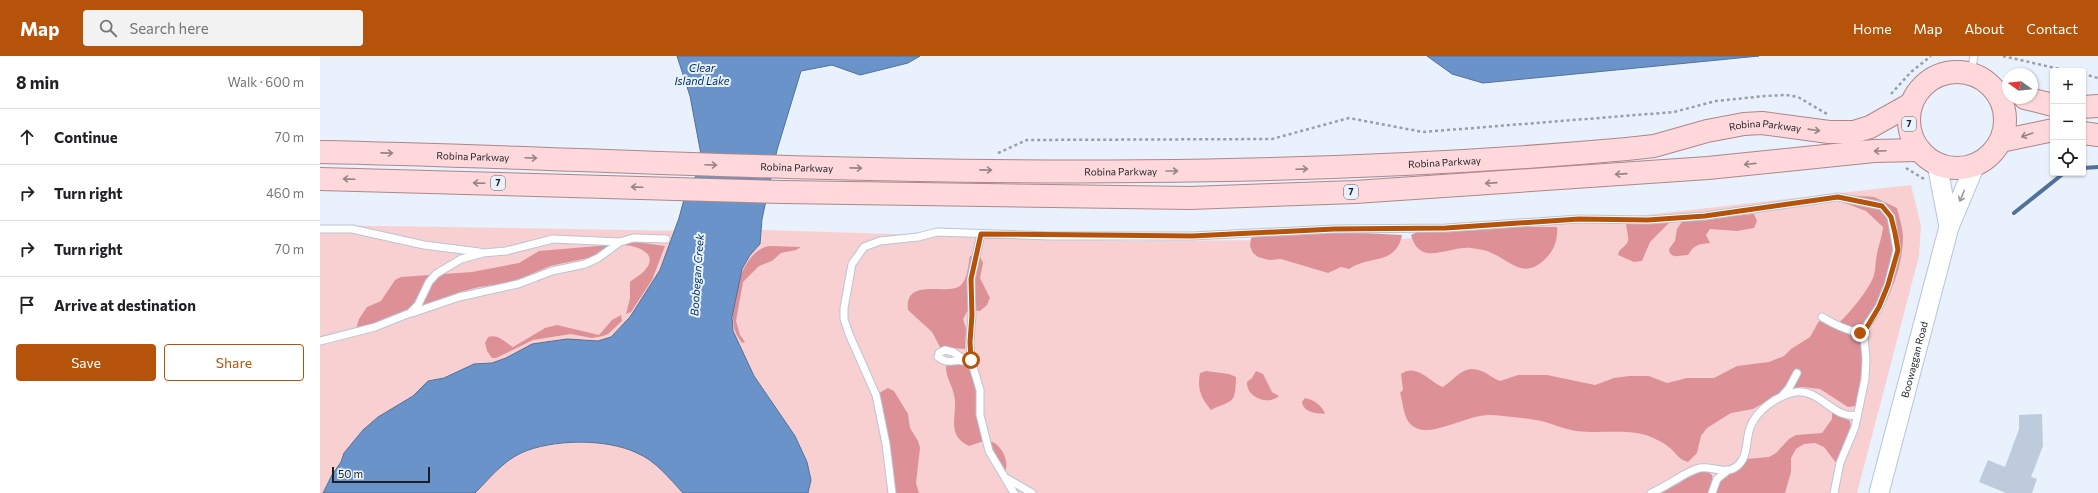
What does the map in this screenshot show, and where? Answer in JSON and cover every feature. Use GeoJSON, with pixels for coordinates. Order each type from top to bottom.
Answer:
{"type":"FeatureCollection","features":[{"type":"Feature","properties":{"kind":"main road","name":"7"},"geometry":{"type":"LineString","coordinates":[[2002,92],[1985,79],[1972,64],[1956,71],[1941,73],[1928,80],[1918,91],[1911,104],[1908,120],[1911,136],[1932,173],[1975,165],[1986,159],[2001,141],[2005,128],[2005,115],[2002,104]]}},
{"type":"Feature","properties":{"kind":"main road"},"geometry":{"type":"LineString","coordinates":[[2038,101],[2050,104]]}},
{"type":"Feature","properties":{"kind":"main road","name":"Robina Parkway"},"geometry":{"type":"LineString","coordinates":[[320,152],[789,167],[1067,172],[1208,171],[1440,163],[1535,157],[1654,146],[1707,131],[1744,124],[1762,123],[1842,133],[1870,127],[1911,104]]}},
{"type":"Feature","properties":{"kind":"main road"},"geometry":{"type":"LineString","coordinates":[[2086,107],[2098,106]]}},
{"type":"Feature","properties":{"kind":"main road"},"geometry":{"type":"LineString","coordinates":[[2001,141],[2050,131]]}},
{"type":"Feature","properties":{"kind":"main road"},"geometry":{"type":"LineString","coordinates":[[2086,133],[2098,135]]}},
{"type":"Feature","properties":{"kind":"main road","name":"7"},"geometry":{"type":"LineString","coordinates":[[320,178],[783,192],[1190,198],[1339,193],[1701,169],[1874,151],[1919,150]]}},
{"type":"Feature","properties":{"kind":"main road","name":"Boowaggan Road"},"geometry":{"type":"LineString","coordinates":[[1880,493],[1949,227],[1975,165]]}},
{"type":"Feature","properties":{"kind":"main road","name":"Boowaggan Road"},"geometry":{"type":"LineString","coordinates":[[1932,173],[1949,227]]}},
{"type":"Feature","properties":{"kind":"lane"},"geometry":{"type":"LineString","coordinates":[[892,493],[886,444],[876,395],[844,319],[846,292],[852,264],[864,247],[880,241],[918,237],[937,232],[981,234],[1192,236],[1334,229],[1446,228],[1579,219],[1648,220],[1705,216],[1838,197],[1882,206],[1891,217],[1898,250],[1895,264],[1879,307],[1862,335],[1866,358],[1864,379],[1853,431],[1840,464],[1834,493]]}},
{"type":"Feature","properties":{"kind":"lane"},"geometry":{"type":"LineString","coordinates":[[320,229],[352,229],[424,245],[483,253]]}},
{"type":"Feature","properties":{"kind":"lane"},"geometry":{"type":"LineString","coordinates":[[981,234],[971,279],[972,315],[970,342],[972,365],[980,390],[980,415],[988,451],[1014,493],[1015,489],[1022,487]]}},
{"type":"Feature","properties":{"kind":"lane"},"geometry":{"type":"LineString","coordinates":[[320,341],[364,331],[459,297],[518,284],[552,271],[585,264],[598,258],[620,242],[632,238],[666,239]]}},
{"type":"Feature","properties":{"kind":"lane"},"geometry":{"type":"LineString","coordinates":[[398,319],[410,313],[418,305],[429,282],[444,268],[461,259],[483,253],[506,251],[553,239],[620,242]]}},
{"type":"Feature","properties":{"kind":"lane"},"geometry":{"type":"LineString","coordinates":[[1822,318],[1841,329],[1862,335]]}},
{"type":"Feature","properties":{"kind":"lane"},"geometry":{"type":"LineString","coordinates":[[1712,493],[1716,482],[1723,473],[1735,467],[1743,459],[1747,448],[1748,435],[1754,419],[1789,388],[1797,373]]}},
{"type":"Feature","properties":{"kind":"lane"},"geometry":{"type":"LineString","coordinates":[[1780,397],[1797,392],[1810,393],[1846,414],[1854,424],[1853,431]]}},
{"type":"Feature","properties":{"kind":"lane"},"geometry":{"type":"LineString","coordinates":[[1846,414],[1857,415]]}},
{"type":"Feature","properties":{"kind":"lane"},"geometry":{"type":"LineString","coordinates":[[1651,493],[1664,489],[1700,468],[1727,471]]}},
{"type":"Feature","properties":{"kind":"lane"},"geometry":{"type":"LineString","coordinates":[[1709,469],[1714,472],[1716,482]]}},
{"type":"Feature","properties":{"kind":"lane"},"geometry":{"type":"LineString","coordinates":[[1004,475],[1032,493]]}},
{"type":"Feature","properties":{"kind":"path"},"geometry":{"type":"LineString","coordinates":[[1888,98],[1911,72],[1931,56]]}},
{"type":"Feature","properties":{"kind":"path"},"geometry":{"type":"LineString","coordinates":[[2003,56],[2055,68]]}},
{"type":"Feature","properties":{"kind":"path"},"geometry":{"type":"LineString","coordinates":[[2086,75],[2098,78]]}},
{"type":"Feature","properties":{"kind":"path"},"geometry":{"type":"LineString","coordinates":[[994,155],[1027,140],[1272,139],[1350,118],[1423,132],[1674,112],[1716,101],[1786,95],[1798,97],[1831,116]]}},
{"type":"Feature","properties":{"kind":"path"},"geometry":{"type":"LineString","coordinates":[[1900,166],[1911,170],[1932,173]]}},
{"type":"Feature","properties":{"kind":"shaded area"},"geometry":{"type":"Polygon","coordinates":[[[1911,185],[1921,226],[1919,256],[1857,493],[320,493],[320,225],[692,231],[761,230],[1128,241],[1403,239],[1620,218],[1911,185]]]}},
{"type":"Feature","properties":{"kind":"shaded area"},"geometry":{"type":"Polygon","coordinates":[[[1845,195],[1874,197],[1897,208],[1902,230],[1902,249],[1893,286],[1882,310],[1869,329],[1857,330],[1837,324],[1847,315],[1872,280],[1875,272],[1876,257],[1883,227],[1866,211],[1842,202],[1845,195]]]}},
{"type":"Feature","properties":{"kind":"shaded area"},"geometry":{"type":"Polygon","coordinates":[[[1754,214],[1757,221],[1754,228],[1737,231],[1710,229],[1706,235],[1710,243],[1697,246],[1692,249],[1688,255],[1671,255],[1669,249],[1675,241],[1677,229],[1683,220],[1754,214]]]}},
{"type":"Feature","properties":{"kind":"shaded area"},"geometry":{"type":"Polygon","coordinates":[[[1671,221],[1650,242],[1642,261],[1634,262],[1618,255],[1628,241],[1626,223],[1671,221]]]}},
{"type":"Feature","properties":{"kind":"shaded area"},"geometry":{"type":"Polygon","coordinates":[[[1510,227],[1557,227],[1557,235],[1554,246],[1548,256],[1539,264],[1531,268],[1523,268],[1480,249],[1462,248],[1436,253],[1421,251],[1415,245],[1411,235],[1419,231],[1466,231],[1510,227]]]}},
{"type":"Feature","properties":{"kind":"shaded area"},"geometry":{"type":"Polygon","coordinates":[[[1343,232],[1402,235],[1399,245],[1388,256],[1364,262],[1349,269],[1341,267],[1328,273],[1281,259],[1269,260],[1258,257],[1253,253],[1250,246],[1251,238],[1256,236],[1343,232]]]}},
{"type":"Feature","properties":{"kind":"shaded area"},"geometry":{"type":"Polygon","coordinates":[[[636,242],[665,246],[652,280],[631,312],[626,314],[630,298],[630,282],[645,270],[650,259],[644,251],[639,248],[622,245],[636,242]]]}},
{"type":"Feature","properties":{"kind":"shaded area"},"geometry":{"type":"Polygon","coordinates":[[[609,245],[593,257],[550,266],[520,279],[501,284],[479,287],[460,292],[382,322],[356,329],[359,319],[367,307],[381,301],[395,280],[401,277],[472,272],[519,263],[539,251],[609,245]]]}},
{"type":"Feature","properties":{"kind":"shaded area"},"geometry":{"type":"Polygon","coordinates":[[[770,246],[801,247],[796,250],[781,253],[772,261],[759,266],[743,282],[736,321],[740,335],[745,342],[742,343],[734,327],[733,316],[736,291],[745,266],[752,256],[760,249],[770,246]]]}},
{"type":"Feature","properties":{"kind":"shaded area"},"geometry":{"type":"Polygon","coordinates":[[[970,256],[980,256],[983,263],[980,278],[990,298],[987,305],[980,311],[968,310],[963,319],[966,328],[965,349],[940,347],[932,332],[908,310],[909,299],[913,293],[920,290],[956,288],[962,284],[967,274],[970,256]]]}},
{"type":"Feature","properties":{"kind":"shaded area"},"geometry":{"type":"Polygon","coordinates":[[[621,315],[622,321],[608,334],[603,336],[592,338],[571,334],[533,340],[496,358],[492,358],[487,351],[485,343],[488,337],[492,336],[501,339],[513,347],[545,328],[557,325],[599,335],[612,320],[621,315]]]}},
{"type":"Feature","properties":{"kind":"shaded area"},"geometry":{"type":"Polygon","coordinates":[[[1819,321],[1843,332],[1861,337],[1864,366],[1858,401],[1855,406],[1848,407],[1820,389],[1802,387],[1792,389],[1779,394],[1753,409],[1731,413],[1707,428],[1701,436],[1697,453],[1688,462],[1680,458],[1664,444],[1646,435],[1628,432],[1576,431],[1541,421],[1516,417],[1490,415],[1481,416],[1441,428],[1423,430],[1416,428],[1409,422],[1406,417],[1400,393],[1403,390],[1401,374],[1407,371],[1419,372],[1443,387],[1462,372],[1471,369],[1484,372],[1500,381],[1518,375],[1547,375],[1595,385],[1614,378],[1629,376],[1649,376],[1667,383],[1687,378],[1714,378],[1737,366],[1769,362],[1784,356],[1791,349],[1810,337],[1819,321]]]}},
{"type":"Feature","properties":{"kind":"shaded area"},"geometry":{"type":"Polygon","coordinates":[[[963,363],[971,368],[975,377],[984,441],[969,446],[961,441],[955,430],[955,402],[946,369],[946,365],[963,363]]]}},
{"type":"Feature","properties":{"kind":"shaded area"},"geometry":{"type":"Polygon","coordinates":[[[1206,371],[1229,374],[1236,377],[1235,392],[1232,400],[1211,410],[1202,397],[1199,384],[1200,373],[1206,371]]]}},
{"type":"Feature","properties":{"kind":"shaded area"},"geometry":{"type":"Polygon","coordinates":[[[1256,371],[1263,374],[1272,392],[1279,396],[1274,399],[1264,400],[1254,396],[1250,392],[1247,382],[1252,378],[1256,371]]]}},
{"type":"Feature","properties":{"kind":"shaded area"},"geometry":{"type":"Polygon","coordinates":[[[888,388],[894,391],[908,414],[910,428],[918,441],[920,448],[916,483],[919,493],[895,493],[879,393],[888,388]]]}},
{"type":"Feature","properties":{"kind":"shaded area"},"geometry":{"type":"Polygon","coordinates":[[[1305,398],[1317,403],[1325,414],[1311,412],[1305,408],[1302,402],[1305,398]]]}},
{"type":"Feature","properties":{"kind":"shaded area"},"geometry":{"type":"Polygon","coordinates":[[[1832,411],[1850,421],[1851,428],[1837,464],[1824,447],[1815,443],[1804,444],[1796,449],[1791,458],[1791,472],[1785,493],[1716,493],[1721,480],[1746,459],[1769,457],[1776,453],[1789,439],[1796,435],[1822,433],[1832,419],[1832,411]]]}},
{"type":"Feature","properties":{"kind":"shaded area"},"geometry":{"type":"Polygon","coordinates":[[[990,441],[998,446],[1004,454],[1006,463],[1005,472],[995,460],[990,441]]]}},
{"type":"Feature","properties":{"kind":"shaded area"},"geometry":{"type":"Polygon","coordinates":[[[1698,471],[1707,471],[1712,475],[1713,484],[1710,493],[1658,493],[1678,484],[1698,471]]]}},
{"type":"Feature","properties":{"kind":"water"},"geometry":{"type":"Polygon","coordinates":[[[677,56],[920,56],[908,63],[860,75],[832,65],[801,71],[777,150],[762,219],[760,244],[750,255],[742,269],[732,317],[733,331],[754,376],[795,436],[807,462],[811,480],[808,493],[683,493],[656,465],[644,456],[624,448],[579,442],[548,445],[521,453],[502,466],[475,493],[323,493],[332,475],[341,462],[344,453],[363,430],[378,417],[413,396],[428,381],[444,378],[474,364],[492,363],[506,358],[532,344],[567,339],[598,341],[611,337],[630,317],[660,270],[679,218],[686,192],[703,165],[690,96],[677,56]]]}},
{"type":"Feature","properties":{"kind":"water"},"geometry":{"type":"Polygon","coordinates":[[[1427,56],[1759,56],[1483,83],[1452,74],[1427,56]]]}},
{"type":"Feature","properties":{"kind":"building"},"geometry":{"type":"Polygon","coordinates":[[[2042,414],[2043,446],[2031,477],[2037,479],[2032,493],[2006,493],[1979,482],[1988,460],[2005,467],[2019,429],[2019,415],[2042,414]]]}},
{"type":"Feature","properties":{"kind":"waterway"},"geometry":{"type":"LineString","coordinates":[[2086,168],[2098,167]]}},
{"type":"Feature","properties":{"kind":"waterway"},"geometry":{"type":"LineString","coordinates":[[2014,213],[2060,176]]}},
{"type":"Feature","properties":{"kind":"route"},"geometry":{"type":"LineString","coordinates":[[971,360],[971,279],[981,234],[1051,236],[1192,236],[1334,229],[1446,228],[1579,219],[1648,220],[1705,216],[1838,197],[1857,199],[1882,206],[1891,217],[1898,250],[1895,264],[1879,307],[1867,325],[1867,328],[1864,332],[1860,333]]}},
{"type":"Feature","properties":{"kind":"water label","name":"Clear Island Lake"},"geometry":{"type":"Point","coordinates":[702,74]}},
{"type":"Feature","properties":{"kind":"water label","name":"Boobegan Creek"},"geometry":{"type":"Point","coordinates":[697,275]}}]}
